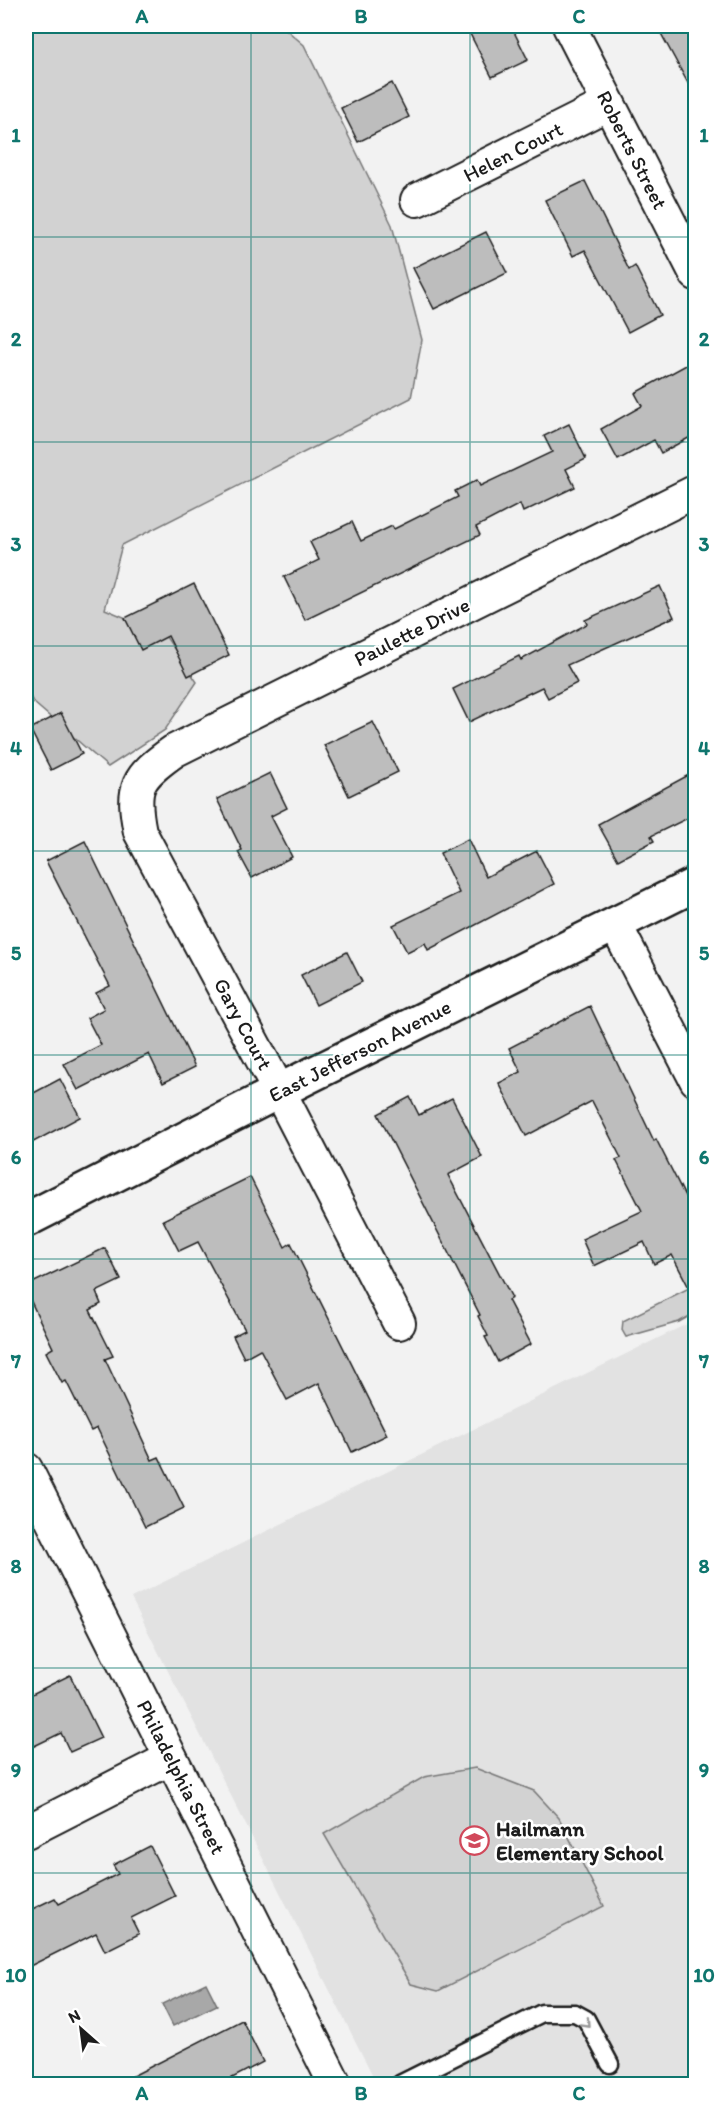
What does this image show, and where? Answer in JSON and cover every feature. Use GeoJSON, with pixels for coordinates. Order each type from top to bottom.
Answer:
{"type":"FeatureCollection","features":[{"type":"Feature","properties":{"kind":"street","name":"Roberts Street"},"geometry":{"type":"LineString","coordinates":[[568,26],[696,274]]}},
{"type":"Feature","properties":{"kind":"street","name":"Helen Court"},"geometry":{"type":"LineString","coordinates":[[417,200],[608,104]]}},
{"type":"Feature","properties":{"kind":"street","name":"Paulette Drive"},"geometry":{"type":"LineString","coordinates":[[138,786],[155,765],[174,751],[696,491]]}},
{"type":"Feature","properties":{"kind":"street","name":"Gary Court"},"geometry":{"type":"LineString","coordinates":[[138,786],[136,809],[140,832],[279,1091],[399,1323]]}},
{"type":"Feature","properties":{"kind":"street","name":"East Jefferson Avenue"},"geometry":{"type":"LineString","coordinates":[[26,1220],[279,1091],[696,884]]}},
{"type":"Feature","properties":{"kind":"street"},"geometry":{"type":"LineString","coordinates":[[615,924],[696,1080]]}},
{"type":"Feature","properties":{"kind":"street","name":"Philadelphia Street"},"geometry":{"type":"LineString","coordinates":[[26,1469],[335,2085]]}},
{"type":"Feature","properties":{"kind":"street"},"geometry":{"type":"LineString","coordinates":[[26,1832],[171,1758]]}},
{"type":"Feature","properties":{"kind":"lane"},"geometry":{"type":"LineString","coordinates":[[400,2085],[542,2013],[575,2013],[586,2019],[610,2064]]}},
{"type":"Feature","properties":{"kind":"shaded area"},"geometry":{"type":"Polygon","coordinates":[[[26,26],[282,26],[304,45],[392,225],[422,340],[411,398],[122,545],[105,609],[164,634],[197,682],[165,730],[108,767],[33,702],[26,688],[26,26]]]}},
{"type":"Feature","properties":{"kind":"shaded area"},"geometry":{"type":"Polygon","coordinates":[[[695,1285],[695,1313],[679,1322],[626,1337],[622,1330],[623,1321],[695,1285]]]}},
{"type":"Feature","properties":{"kind":"shaded area","name":"Hailmann Elementary School"},"geometry":{"type":"Polygon","coordinates":[[[695,1320],[695,2084],[377,2084],[131,1598],[695,1320]]]}},
{"type":"Feature","properties":{"kind":"shaded area"},"geometry":{"type":"Polygon","coordinates":[[[475,1768],[534,1791],[559,1818],[604,1906],[438,1991],[411,1984],[324,1834],[424,1777],[475,1768]]]}},
{"type":"Feature","properties":{"kind":"shaded area"},"geometry":{"type":"Polygon","coordinates":[[[206,1983],[217,2005],[173,2026],[162,2004],[206,1983]]]}},
{"type":"Feature","properties":{"kind":"building"},"geometry":{"type":"Polygon","coordinates":[[[466,26],[511,26],[528,60],[492,77],[466,26]]]}},
{"type":"Feature","properties":{"kind":"building"},"geometry":{"type":"Polygon","coordinates":[[[657,26],[696,26],[696,98],[657,26]]]}},
{"type":"Feature","properties":{"kind":"building"},"geometry":{"type":"Polygon","coordinates":[[[392,83],[409,117],[358,142],[341,108],[392,83]]]}},
{"type":"Feature","properties":{"kind":"building"},"geometry":{"type":"Polygon","coordinates":[[[585,181],[629,270],[635,266],[660,315],[628,332],[585,250],[573,256],[545,200],[585,181]]]}},
{"type":"Feature","properties":{"kind":"building"},"geometry":{"type":"Polygon","coordinates":[[[486,232],[507,273],[434,309],[413,268],[486,232]]]}},
{"type":"Feature","properties":{"kind":"building"},"geometry":{"type":"Polygon","coordinates":[[[688,364],[696,377],[696,434],[661,453],[654,440],[618,460],[601,429],[642,406],[635,393],[688,364]]]}},
{"type":"Feature","properties":{"kind":"building"},"geometry":{"type":"Polygon","coordinates":[[[569,424],[586,459],[566,469],[575,487],[523,512],[520,504],[476,527],[480,535],[305,620],[284,577],[319,560],[310,542],[352,522],[361,541],[392,526],[394,529],[458,497],[455,491],[477,480],[480,486],[552,452],[544,436],[569,424]]]}},
{"type":"Feature","properties":{"kind":"building"},"geometry":{"type":"Polygon","coordinates":[[[194,584],[229,655],[188,676],[168,636],[141,650],[125,618],[194,584]]]}},
{"type":"Feature","properties":{"kind":"building"},"geometry":{"type":"Polygon","coordinates":[[[660,586],[674,617],[567,665],[577,683],[548,698],[542,687],[469,722],[453,689],[519,656],[521,660],[587,624],[585,620],[660,586]]]}},
{"type":"Feature","properties":{"kind":"building"},"geometry":{"type":"Polygon","coordinates":[[[61,713],[82,754],[51,770],[30,729],[61,713]]]}},
{"type":"Feature","properties":{"kind":"building"},"geometry":{"type":"Polygon","coordinates":[[[373,722],[398,772],[349,796],[324,745],[373,722]]]}},
{"type":"Feature","properties":{"kind":"building"},"geometry":{"type":"Polygon","coordinates":[[[696,771],[696,814],[651,836],[654,841],[618,860],[598,824],[696,771]]]}},
{"type":"Feature","properties":{"kind":"building"},"geometry":{"type":"Polygon","coordinates":[[[270,773],[287,808],[271,816],[292,857],[252,878],[238,852],[242,850],[217,799],[270,773]]]}},
{"type":"Feature","properties":{"kind":"building"},"geometry":{"type":"Polygon","coordinates":[[[468,839],[486,877],[537,851],[554,884],[428,950],[425,943],[407,952],[393,925],[459,893],[440,853],[468,839]]]}},
{"type":"Feature","properties":{"kind":"building"},"geometry":{"type":"Polygon","coordinates":[[[85,841],[195,1067],[163,1083],[149,1054],[78,1090],[64,1064],[101,1045],[87,1018],[104,1009],[96,993],[110,986],[46,861],[85,841]]]}},
{"type":"Feature","properties":{"kind":"building"},"geometry":{"type":"Polygon","coordinates":[[[347,952],[362,982],[316,1005],[301,975],[347,952]]]}},
{"type":"Feature","properties":{"kind":"building"},"geometry":{"type":"Polygon","coordinates":[[[590,1006],[654,1141],[656,1139],[696,1218],[696,1301],[672,1255],[654,1264],[644,1242],[594,1266],[582,1239],[642,1211],[616,1160],[621,1158],[592,1101],[526,1136],[499,1083],[521,1072],[509,1048],[590,1006]]]}},
{"type":"Feature","properties":{"kind":"building"},"geometry":{"type":"Polygon","coordinates":[[[60,1079],[80,1117],[26,1146],[26,1097],[60,1079]]]}},
{"type":"Feature","properties":{"kind":"building"},"geometry":{"type":"Polygon","coordinates":[[[410,1097],[419,1115],[452,1098],[482,1157],[448,1175],[512,1298],[508,1300],[531,1344],[498,1362],[485,1337],[488,1336],[478,1316],[480,1315],[378,1114],[410,1097]]]}},
{"type":"Feature","properties":{"kind":"building"},"geometry":{"type":"Polygon","coordinates":[[[250,1177],[285,1247],[291,1243],[387,1435],[352,1452],[319,1383],[287,1400],[260,1349],[244,1358],[233,1336],[245,1330],[198,1242],[179,1251],[163,1220],[250,1177]]]}},
{"type":"Feature","properties":{"kind":"building"},"geometry":{"type":"Polygon","coordinates":[[[105,1248],[121,1280],[96,1292],[101,1304],[90,1310],[113,1356],[105,1359],[152,1460],[159,1457],[184,1508],[145,1527],[97,1428],[91,1431],[66,1381],[62,1383],[46,1352],[53,1348],[26,1291],[26,1286],[105,1248]]]}},
{"type":"Feature","properties":{"kind":"building"},"geometry":{"type":"Polygon","coordinates":[[[70,1675],[101,1738],[70,1752],[61,1733],[26,1750],[26,1697],[70,1675]]]}},
{"type":"Feature","properties":{"kind":"building"},"geometry":{"type":"Polygon","coordinates":[[[150,1846],[175,1896],[131,1918],[139,1934],[105,1951],[96,1933],[26,1968],[26,1912],[55,1898],[59,1904],[118,1874],[113,1865],[150,1846]]]}},
{"type":"Feature","properties":{"kind":"building"},"geometry":{"type":"Polygon","coordinates":[[[242,2020],[263,2062],[219,2085],[115,2085],[242,2020]]]}},
{"type":"Feature","properties":{"kind":"place","name":"Hailmann Elementary School"},"geometry":{"type":"Point","coordinates":[475,1841]}}]}
